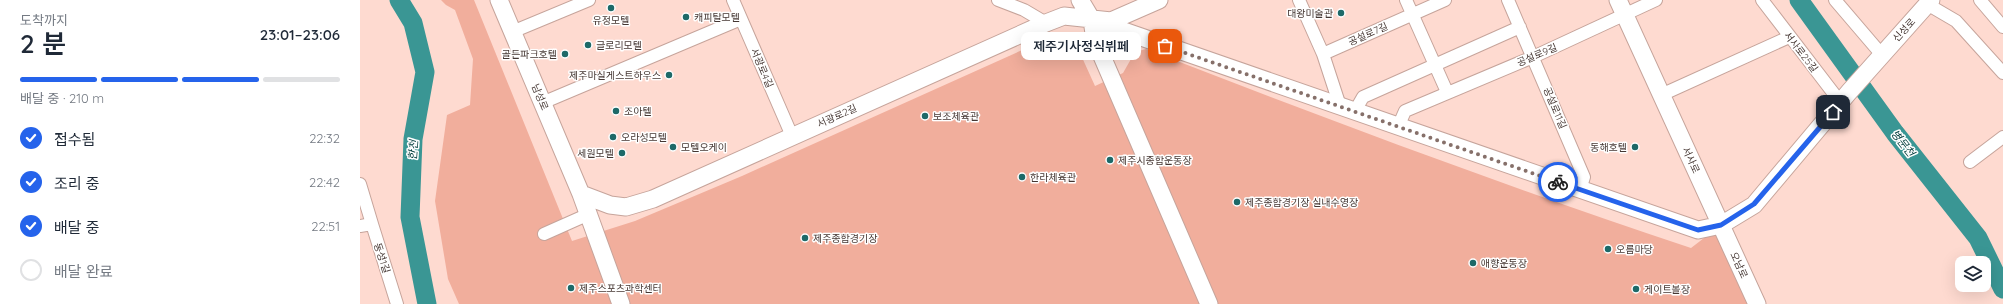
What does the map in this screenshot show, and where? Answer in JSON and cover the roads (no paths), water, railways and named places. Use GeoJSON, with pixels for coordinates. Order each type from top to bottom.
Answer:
{"type":"FeatureCollection","features":[{"type":"Feature","properties":{"kind":"street","name":"남성로"},"geometry":{"type":"LineString","coordinates":[[499,0],[581,194],[621,304]]}},
{"type":"Feature","properties":{"kind":"street"},"geometry":{"type":"LineString","coordinates":[[512,32],[589,0]]}},
{"type":"Feature","properties":{"kind":"street","name":"서광로4길"},"geometry":{"type":"LineString","coordinates":[[733,0],[792,136]]}},
{"type":"Feature","properties":{"kind":"street"},"geometry":{"type":"LineString","coordinates":[[998,0],[1024,10],[1046,23]]}},
{"type":"Feature","properties":{"kind":"street"},"geometry":{"type":"LineString","coordinates":[[1080,0],[1092,20],[1095,40],[1209,304]]}},
{"type":"Feature","properties":{"kind":"street"},"geometry":{"type":"LineString","coordinates":[[1092,20],[1111,21],[1159,0]]}},
{"type":"Feature","properties":{"kind":"street"},"geometry":{"type":"LineString","coordinates":[[1406,0],[1447,92]]}},
{"type":"Feature","properties":{"kind":"street"},"geometry":{"type":"LineString","coordinates":[[1412,14],[1445,0]]}},
{"type":"Feature","properties":{"kind":"street","name":"공설로11길"},"geometry":{"type":"LineString","coordinates":[[1508,0],[1584,177],[1580,190]]}},
{"type":"Feature","properties":{"kind":"street"},"geometry":{"type":"LineString","coordinates":[[1621,8],[1656,0]]}},
{"type":"Feature","properties":{"kind":"street","name":"서사로25길"},"geometry":{"type":"LineString","coordinates":[[1762,0],[1789,37],[1845,98]]}},
{"type":"Feature","properties":{"kind":"street"},"geometry":{"type":"LineString","coordinates":[[1835,0],[1879,58]]}},
{"type":"Feature","properties":{"kind":"street"},"geometry":{"type":"LineString","coordinates":[[1980,0],[2003,27]]}},
{"type":"Feature","properties":{"kind":"street"},"geometry":{"type":"LineString","coordinates":[[1301,1],[1348,109]]}},
{"type":"Feature","properties":{"kind":"street"},"geometry":{"type":"LineString","coordinates":[[1929,2],[1956,21],[2003,73]]}},
{"type":"Feature","properties":{"kind":"street","name":"신성로"},"geometry":{"type":"LineString","coordinates":[[1845,98],[1929,2]]}},
{"type":"Feature","properties":{"kind":"street","name":"공설로9길"},"geometry":{"type":"LineString","coordinates":[[1398,128],[1405,111],[1447,92],[1533,58],[1621,8]]}},
{"type":"Feature","properties":{"kind":"street","name":"서사로"},"geometry":{"type":"LineString","coordinates":[[1621,8],[1721,225]]}},
{"type":"Feature","properties":{"kind":"street","name":"공설로7길"},"geometry":{"type":"LineString","coordinates":[[1323,54],[1412,14]]}},
{"type":"Feature","properties":{"kind":"street","name":"서광로2길"},"geometry":{"type":"LineString","coordinates":[[581,194],[610,205],[626,207],[653,198],[1046,23],[1064,16],[1092,20]]}},
{"type":"Feature","properties":{"kind":"street"},"geometry":{"type":"LineString","coordinates":[[542,103],[741,19]]}},
{"type":"Feature","properties":{"kind":"street"},"geometry":{"type":"LineString","coordinates":[[1092,20],[1348,109],[1398,128],[1698,230],[1721,225],[1754,204],[1845,98]]}},
{"type":"Feature","properties":{"kind":"street"},"geometry":{"type":"LineString","coordinates":[[1348,109],[1363,97],[1520,27]]}},
{"type":"Feature","properties":{"kind":"street"},"geometry":{"type":"LineString","coordinates":[[1661,94],[1789,37]]}},
{"type":"Feature","properties":{"kind":"street"},"geometry":{"type":"LineString","coordinates":[[1970,162],[2003,137]]}},
{"type":"Feature","properties":{"kind":"street","name":"동성1길"},"geometry":{"type":"LineString","coordinates":[[360,184],[366,225],[393,302]]}},
{"type":"Feature","properties":{"kind":"street"},"geometry":{"type":"LineString","coordinates":[[544,234],[589,214]]}},
{"type":"Feature","properties":{"kind":"street","name":"오남로"},"geometry":{"type":"LineString","coordinates":[[1721,225],[1757,304]]}},
{"type":"Feature","properties":{"kind":"waterway","name":"한천"},"geometry":{"type":"LineString","coordinates":[[399,0],[413,23],[425,72],[413,139],[410,217],[427,304]]}},
{"type":"Feature","properties":{"kind":"waterway","name":"병문천"},"geometry":{"type":"LineString","coordinates":[[1799,0],[1895,133],[1978,238],[2003,289]]}},
{"type":"Feature","properties":{"kind":"place","name":"유정모텔"},"geometry":{"type":"Point","coordinates":[611,8]}},
{"type":"Feature","properties":{"kind":"place","name":"대왕미술관"},"geometry":{"type":"Point","coordinates":[1341,13]}},
{"type":"Feature","properties":{"kind":"place","name":"캐피탈모텔"},"geometry":{"type":"Point","coordinates":[686,17]}},
{"type":"Feature","properties":{"kind":"place","name":"글로리모텔"},"geometry":{"type":"Point","coordinates":[588,45]}},
{"type":"Feature","properties":{"kind":"place","name":"제주기사정식뷔페"},"geometry":{"type":"Point","coordinates":[1165,46]}},
{"type":"Feature","properties":{"kind":"place","name":"골든파크호텔"},"geometry":{"type":"Point","coordinates":[565,54]}},
{"type":"Feature","properties":{"kind":"place","name":"제주마실게스트하우스"},"geometry":{"type":"Point","coordinates":[669,75]}},
{"type":"Feature","properties":{"kind":"place","name":"조아텔"},"geometry":{"type":"Point","coordinates":[616,111]}},
{"type":"Feature","properties":{"kind":"place","name":"보조체육관"},"geometry":{"type":"Point","coordinates":[925,116]}},
{"type":"Feature","properties":{"kind":"place","name":"오라성모텔"},"geometry":{"type":"Point","coordinates":[613,137]}},
{"type":"Feature","properties":{"kind":"place","name":"모텔오케이"},"geometry":{"type":"Point","coordinates":[673,147]}},
{"type":"Feature","properties":{"kind":"place","name":"동해호텔"},"geometry":{"type":"Point","coordinates":[1635,147]}},
{"type":"Feature","properties":{"kind":"place","name":"세원모텔"},"geometry":{"type":"Point","coordinates":[622,153]}},
{"type":"Feature","properties":{"kind":"place","name":"제주시종합운동장"},"geometry":{"type":"Point","coordinates":[1110,160]}},
{"type":"Feature","properties":{"kind":"place","name":"한라체육관"},"geometry":{"type":"Point","coordinates":[1022,177]}},
{"type":"Feature","properties":{"kind":"place","name":"제주종합경기장 실내수영장"},"geometry":{"type":"Point","coordinates":[1237,202]}},
{"type":"Feature","properties":{"kind":"place","name":"제주종합경기장"},"geometry":{"type":"Point","coordinates":[805,238]}},
{"type":"Feature","properties":{"kind":"place","name":"오름마당"},"geometry":{"type":"Point","coordinates":[1608,249]}},
{"type":"Feature","properties":{"kind":"place","name":"애향운동장"},"geometry":{"type":"Point","coordinates":[1473,263]}},
{"type":"Feature","properties":{"kind":"place","name":"제주스포츠과학센터"},"geometry":{"type":"Point","coordinates":[571,288]}},
{"type":"Feature","properties":{"kind":"place","name":"게이트볼장"},"geometry":{"type":"Point","coordinates":[1636,289]}}]}
